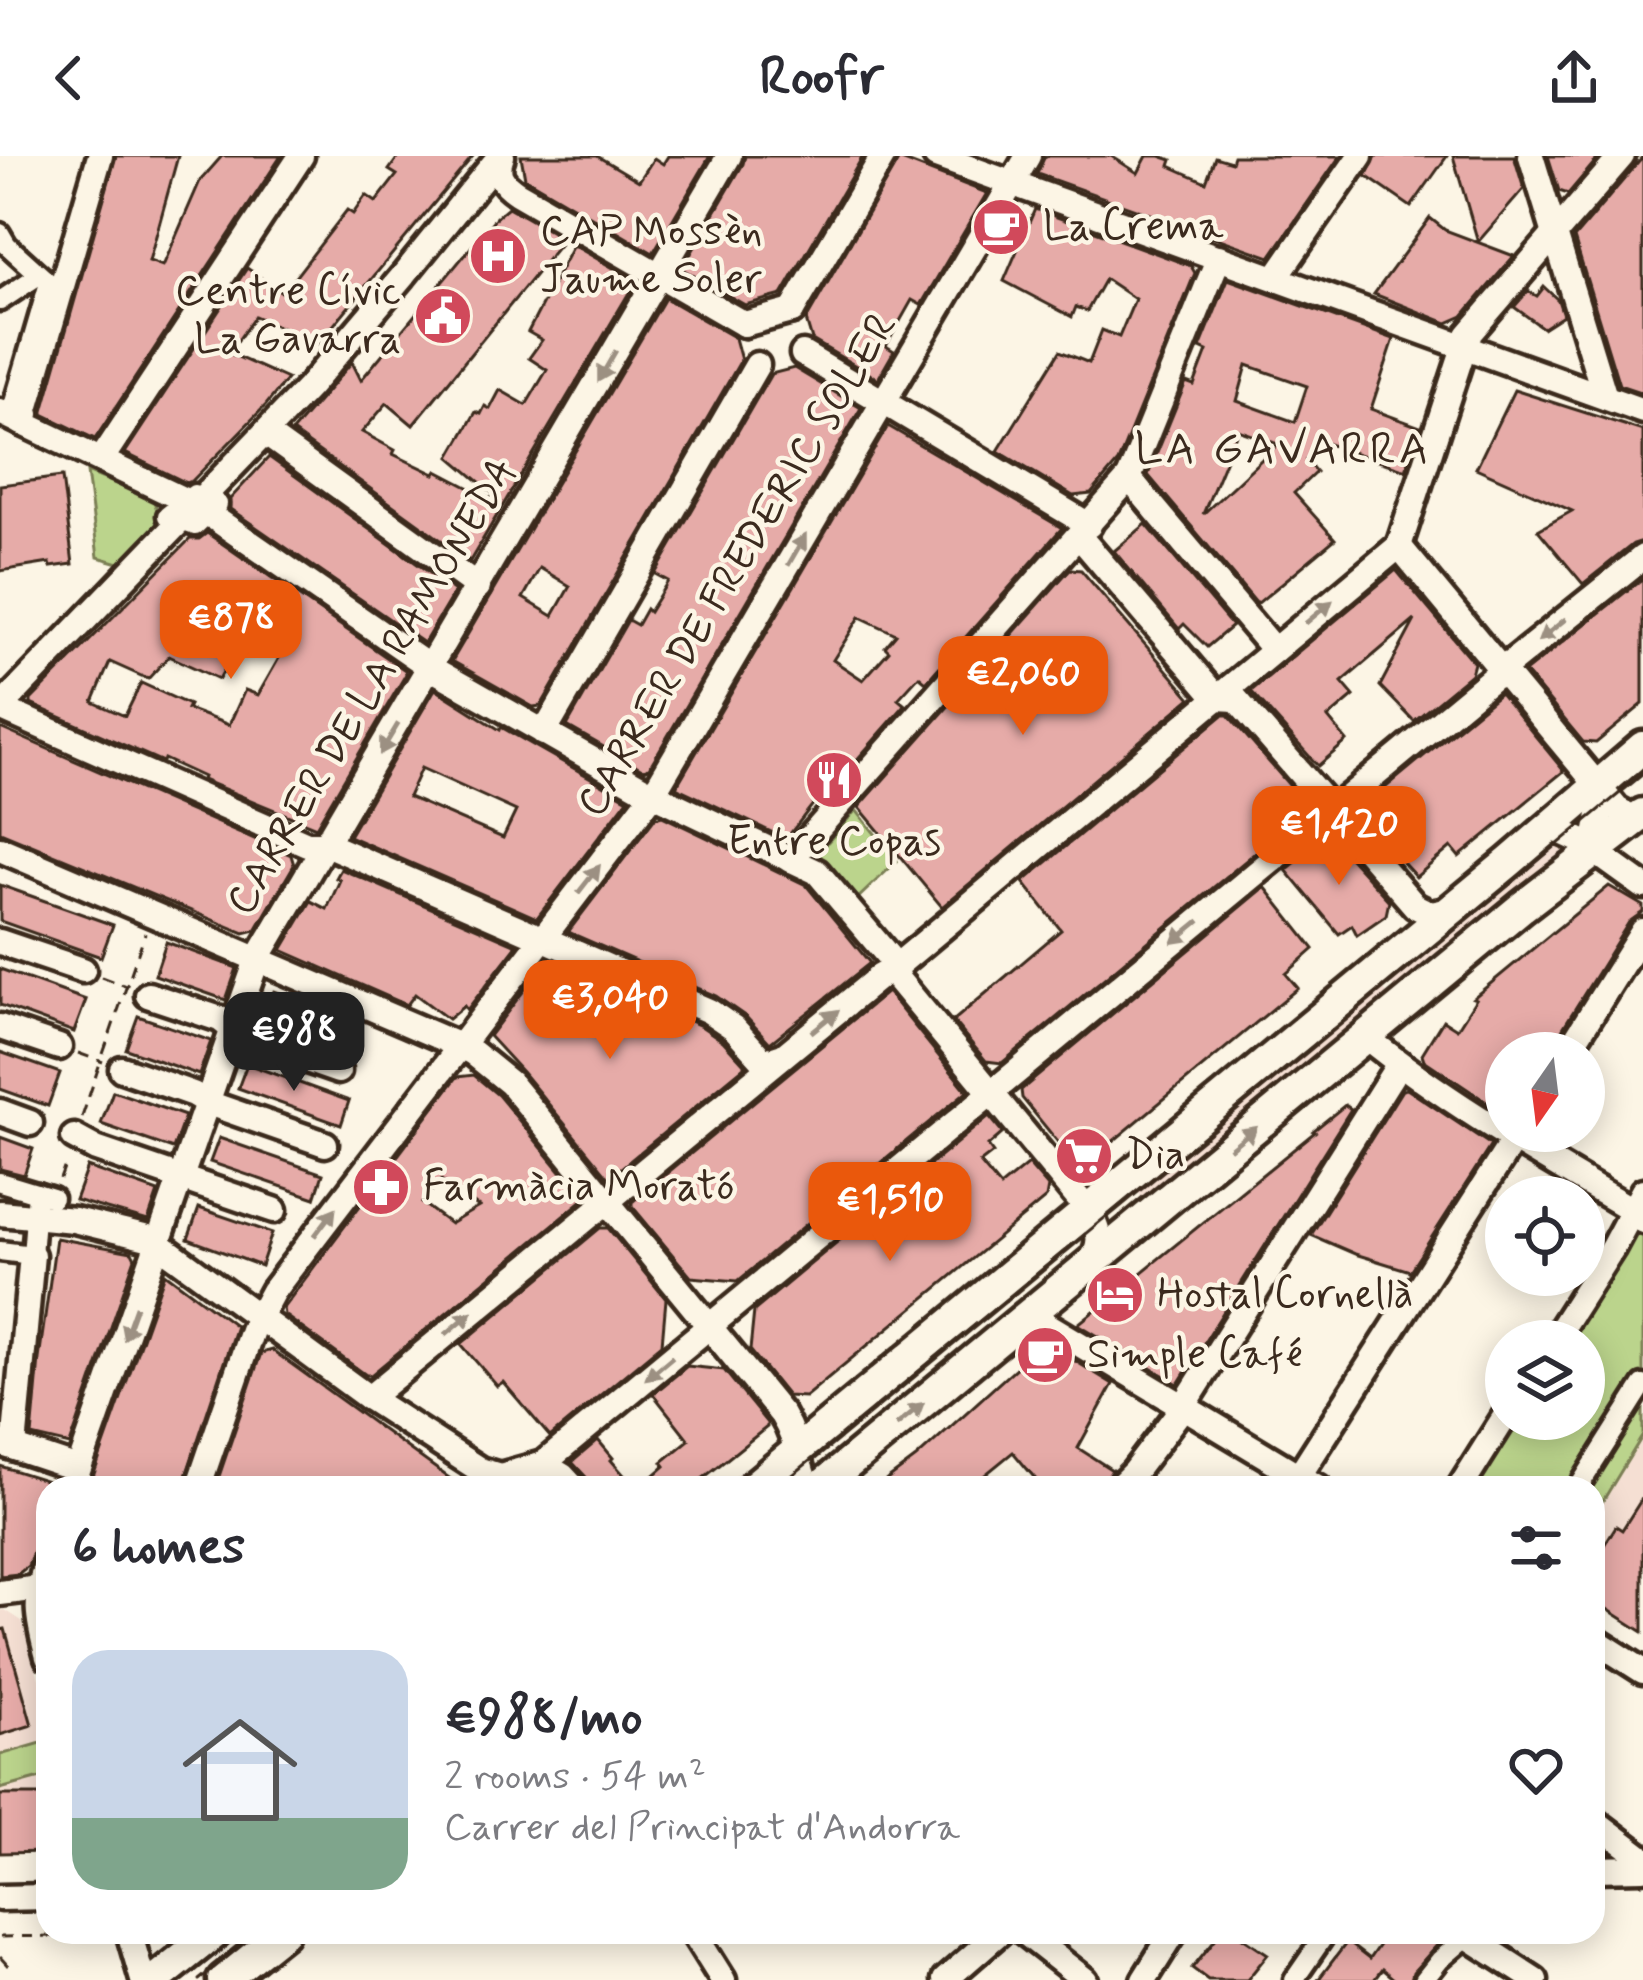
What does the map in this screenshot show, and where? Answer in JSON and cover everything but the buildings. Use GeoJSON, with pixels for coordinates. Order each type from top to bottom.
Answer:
{"type":"FeatureCollection","features":[{"type":"Feature","properties":{"kind":"street"},"geometry":{"type":"LineString","coordinates":[[12,411],[100,156]]}},
{"type":"Feature","properties":{"kind":"street"},"geometry":{"type":"LineString","coordinates":[[104,456],[301,156]]}},
{"type":"Feature","properties":{"kind":"street"},"geometry":{"type":"LineString","coordinates":[[501,156],[499,174],[505,184],[744,324],[757,365]]}},
{"type":"Feature","properties":{"kind":"street"},"geometry":{"type":"LineString","coordinates":[[501,156],[308,388],[0,708],[307,844],[326,844],[709,1011],[734,1028],[761,1058],[780,1057]]}},
{"type":"Feature","properties":{"kind":"street","name":"CARRER DE LA RAMONEDA"},"geometry":{"type":"LineString","coordinates":[[76,1476],[257,960],[729,156]]}},
{"type":"Feature","properties":{"kind":"street"},"geometry":{"type":"LineString","coordinates":[[802,354],[792,311],[883,156]]}},
{"type":"Feature","properties":{"kind":"street"},"geometry":{"type":"LineString","coordinates":[[936,156],[1643,411]]}},
{"type":"Feature","properties":{"kind":"street","name":"CARRER DE FREDERIC SOLER"},"geometry":{"type":"LineString","coordinates":[[202,1476],[258,1317],[273,1291],[653,794],[1028,156]]}},
{"type":"Feature","properties":{"kind":"street"},"geometry":{"type":"LineString","coordinates":[[1276,277],[1360,156]]}},
{"type":"Feature","properties":{"kind":"street"},"geometry":{"type":"LineString","coordinates":[[1531,156],[1605,397]]}},
{"type":"Feature","properties":{"kind":"street"},"geometry":{"type":"LineString","coordinates":[[369,1397],[893,969],[1399,546],[1468,335],[1622,156]]}},
{"type":"Feature","properties":{"kind":"street"},"geometry":{"type":"LineString","coordinates":[[2,240],[49,284],[12,411]]}},
{"type":"Feature","properties":{"kind":"street"},"geometry":{"type":"LineString","coordinates":[[790,860],[1129,478],[1219,257]]}},
{"type":"Feature","properties":{"kind":"street"},"geometry":{"type":"LineString","coordinates":[[0,301],[39,274]]}},
{"type":"Feature","properties":{"kind":"street"},"geometry":{"type":"LineString","coordinates":[[744,324],[792,311]]}},
{"type":"Feature","properties":{"kind":"street"},"geometry":{"type":"LineString","coordinates":[[544,733],[757,365],[802,354],[1084,531],[1217,698],[1236,699],[1419,910],[1437,914],[1451,910]]}},
{"type":"Feature","properties":{"kind":"street"},"geometry":{"type":"LineString","coordinates":[[12,411],[195,506],[431,668],[544,733],[653,794],[817,872],[889,957],[899,981],[1087,1209],[1099,1242],[1086,1268]]}},
{"type":"Feature","properties":{"kind":"street"},"geometry":{"type":"LineString","coordinates":[[266,434],[478,587]]}},
{"type":"Feature","properties":{"kind":"street"},"geometry":{"type":"LineString","coordinates":[[1129,478],[1274,650]]}},
{"type":"Feature","properties":{"kind":"street"},"geometry":{"type":"LineString","coordinates":[[1399,546],[1601,790],[1625,814],[1642,814]]}},
{"type":"Feature","properties":{"kind":"street"},"geometry":{"type":"LineString","coordinates":[[500,1476],[543,1464],[1643,557]]}},
{"type":"Feature","properties":{"kind":"street"},"geometry":{"type":"LineString","coordinates":[[767,1476],[1601,790],[1643,747]]}},
{"type":"Feature","properties":{"kind":"street"},"geometry":{"type":"LineString","coordinates":[[1593,852],[1601,790]]}},
{"type":"Feature","properties":{"kind":"street"},"geometry":{"type":"LineString","coordinates":[[835,1476],[1522,907],[1642,814]]}},
{"type":"Feature","properties":{"kind":"street"},"geometry":{"type":"LineString","coordinates":[[1551,827],[1579,840],[1643,886]]}},
{"type":"Feature","properties":{"kind":"street"},"geometry":{"type":"LineString","coordinates":[[0,850],[473,1053],[510,1083],[782,1415],[798,1450],[803,1476]]}},
{"type":"Feature","properties":{"kind":"street"},"geometry":{"type":"LineString","coordinates":[[1580,1032],[1643,931]]}},
{"type":"Feature","properties":{"kind":"street"},"geometry":{"type":"LineString","coordinates":[[0,942],[83,970]]}},
{"type":"Feature","properties":{"kind":"street"},"geometry":{"type":"LineString","coordinates":[[148,995],[220,1019],[244,1038],[338,1071]]}},
{"type":"Feature","properties":{"kind":"street"},"geometry":{"type":"LineString","coordinates":[[0,1028],[59,1047]]}},
{"type":"Feature","properties":{"kind":"street"},"geometry":{"type":"LineString","coordinates":[[1366,1037],[1399,1064],[1485,1117]]}},
{"type":"Feature","properties":{"kind":"street"},"geometry":{"type":"LineString","coordinates":[[1130,1476],[1183,1407],[1399,1064]]}},
{"type":"Feature","properties":{"kind":"street"},"geometry":{"type":"LineString","coordinates":[[122,1069],[325,1144]]}},
{"type":"Feature","properties":{"kind":"street"},"geometry":{"type":"LineString","coordinates":[[0,1112],[30,1123]]}},
{"type":"Feature","properties":{"kind":"street"},"geometry":{"type":"LineString","coordinates":[[74,1138],[274,1210]]}},
{"type":"Feature","properties":{"kind":"street"},"geometry":{"type":"LineString","coordinates":[[1308,1476],[1506,1152]]}},
{"type":"Feature","properties":{"kind":"street"},"geometry":{"type":"LineString","coordinates":[[1544,1152],[1640,1208],[1567,1320]]}},
{"type":"Feature","properties":{"kind":"street"},"geometry":{"type":"LineString","coordinates":[[0,1182],[74,1220],[159,1244],[477,1476]]}},
{"type":"Feature","properties":{"kind":"street"},"geometry":{"type":"LineString","coordinates":[[0,1214],[42,1202]]}},
{"type":"Feature","properties":{"kind":"street"},"geometry":{"type":"LineString","coordinates":[[42,1202],[7,1445],[71,1476]]}},
{"type":"Feature","properties":{"kind":"street"},"geometry":{"type":"LineString","coordinates":[[0,1251],[32,1255]]}},
{"type":"Feature","properties":{"kind":"street"},"geometry":{"type":"LineString","coordinates":[[1031,1315],[1291,1476]]}},
{"type":"Feature","properties":{"kind":"street"},"geometry":{"type":"LineString","coordinates":[[1586,1476],[1643,1385]]}},
{"type":"Feature","properties":{"kind":"street"},"geometry":{"type":"LineString","coordinates":[[1468,1476],[1490,1440]]}},
{"type":"Feature","properties":{"kind":"street"},"geometry":{"type":"LineString","coordinates":[[543,1464],[564,1476]]}},
{"type":"Feature","properties":{"kind":"street"},"geometry":{"type":"LineString","coordinates":[[0,1593],[36,1589]]}},
{"type":"Feature","properties":{"kind":"street"},"geometry":{"type":"LineString","coordinates":[[1605,1646],[1643,1670]]}},
{"type":"Feature","properties":{"kind":"street"},"geometry":{"type":"LineString","coordinates":[[1605,1829],[1643,1858]]}},
{"type":"Feature","properties":{"kind":"street"},"geometry":{"type":"LineString","coordinates":[[1605,1869],[1643,1868]]}},
{"type":"Feature","properties":{"kind":"street"},"geometry":{"type":"LineString","coordinates":[[0,1898],[36,1897]]}},
{"type":"Feature","properties":{"kind":"street"},"geometry":{"type":"LineString","coordinates":[[133,1944],[143,1980]]}},
{"type":"Feature","properties":{"kind":"street"},"geometry":{"type":"LineString","coordinates":[[155,1980],[199,1944]]}},
{"type":"Feature","properties":{"kind":"street"},"geometry":{"type":"LineString","coordinates":[[224,1980],[269,1944]]}},
{"type":"Feature","properties":{"kind":"street"},"geometry":{"type":"LineString","coordinates":[[706,1944],[723,1980]]}},
{"type":"Feature","properties":{"kind":"street"},"geometry":{"type":"LineString","coordinates":[[945,1980],[986,1944]]}},
{"type":"Feature","properties":{"kind":"street"},"geometry":{"type":"LineString","coordinates":[[1039,1944],[1085,1980]]}},
{"type":"Feature","properties":{"kind":"street"},"geometry":{"type":"LineString","coordinates":[[1144,1980],[1166,1944]]}},
{"type":"Feature","properties":{"kind":"street"},"geometry":{"type":"LineString","coordinates":[[1294,1980],[1319,1944]]}},
{"type":"Feature","properties":{"kind":"street"},"geometry":{"type":"LineString","coordinates":[[1424,1980],[1456,1944]]}},
{"type":"Feature","properties":{"kind":"street"},"geometry":{"type":"LineString","coordinates":[[1481,1944],[1535,1980]]}},
{"type":"Feature","properties":{"kind":"path"},"geometry":{"type":"LineString","coordinates":[[83,970],[148,995]]}},
{"type":"Feature","properties":{"kind":"path"},"geometry":{"type":"LineString","coordinates":[[59,1047],[122,1069]]}},
{"type":"Feature","properties":{"kind":"path"},"geometry":{"type":"LineString","coordinates":[[0,1937],[36,1936]]}},
{"type":"Feature","properties":{"kind":"path"},"geometry":{"type":"LineString","coordinates":[[0,1957],[10,1968],[0,1967]]}},
{"type":"Feature","properties":{"kind":"shaded area"},"geometry":{"type":"Polygon","coordinates":[[[1554,837],[1570,856],[1401,996],[1385,977],[1554,837]]]}},
{"type":"Feature","properties":{"kind":"shaded area"},"geometry":{"type":"Polygon","coordinates":[[[1378,983],[1394,1002],[1148,1204],[1133,1186],[1378,983]]]}},
{"type":"Feature","properties":{"kind":"shaded area"},"geometry":{"type":"Polygon","coordinates":[[[1643,1435],[1643,1623],[1605,1606],[1605,1497],[1643,1435]]]}},
{"type":"Feature","properties":{"kind":"shaded area"},"geometry":{"type":"Polygon","coordinates":[[[0,1611],[22,1621],[36,1668],[36,1795],[0,1795],[0,1611]]]}},
{"type":"Feature","properties":{"kind":"green space"},"geometry":{"type":"Polygon","coordinates":[[[87,472],[153,499],[163,526],[126,565],[98,557],[87,472]]]}},
{"type":"Feature","properties":{"kind":"green space"},"geometry":{"type":"Polygon","coordinates":[[[856,810],[897,861],[856,900],[818,853],[856,810]]]}},
{"type":"Feature","properties":{"kind":"green space"},"geometry":{"type":"Polygon","coordinates":[[[1636,1226],[1643,1232],[1643,1435],[1605,1497],[1605,1476],[1477,1476],[1500,1440],[1605,1440],[1605,1320],[1576,1320],[1592,1296],[1605,1296],[1605,1275],[1636,1226]]]}},
{"type":"Feature","properties":{"kind":"green space"},"geometry":{"type":"Polygon","coordinates":[[[36,1744],[36,1779],[0,1789],[0,1755],[36,1744]]]}},
{"type":"Feature","properties":{"kind":"tram line"},"geometry":{"type":"LineString","coordinates":[[792,1476],[1643,774]]}},
{"type":"Feature","properties":{"kind":"tram line"},"geometry":{"type":"LineString","coordinates":[[199,1980],[243,1944]]}},
{"type":"Feature","properties":{"kind":"place","name":"La Crema"},"geometry":{"type":"Point","coordinates":[1001,227]}},
{"type":"Feature","properties":{"kind":"place","name":"CAP Mossèn Jaume Soler"},"geometry":{"type":"Point","coordinates":[498,256]}},
{"type":"Feature","properties":{"kind":"place","name":"Centre Cívic La Gavarra"},"geometry":{"type":"Point","coordinates":[443,316]}},
{"type":"Feature","properties":{"kind":"place","name":"Entre Copas"},"geometry":{"type":"Point","coordinates":[834,780]}},
{"type":"Feature","properties":{"kind":"place","name":"Dia"},"geometry":{"type":"Point","coordinates":[1084,1156]}},
{"type":"Feature","properties":{"kind":"place","name":"Farmàcia Morató"},"geometry":{"type":"Point","coordinates":[381,1187]}},
{"type":"Feature","properties":{"kind":"place","name":"Hostal Cornellà"},"geometry":{"type":"Point","coordinates":[1115,1295]}},
{"type":"Feature","properties":{"kind":"place","name":"Simple Café"},"geometry":{"type":"Point","coordinates":[1045,1355]}},
{"type":"Feature","properties":{"kind":"district","name":"LA GAVARRA"},"geometry":{"type":"Point","coordinates":[1283,450]}}]}
